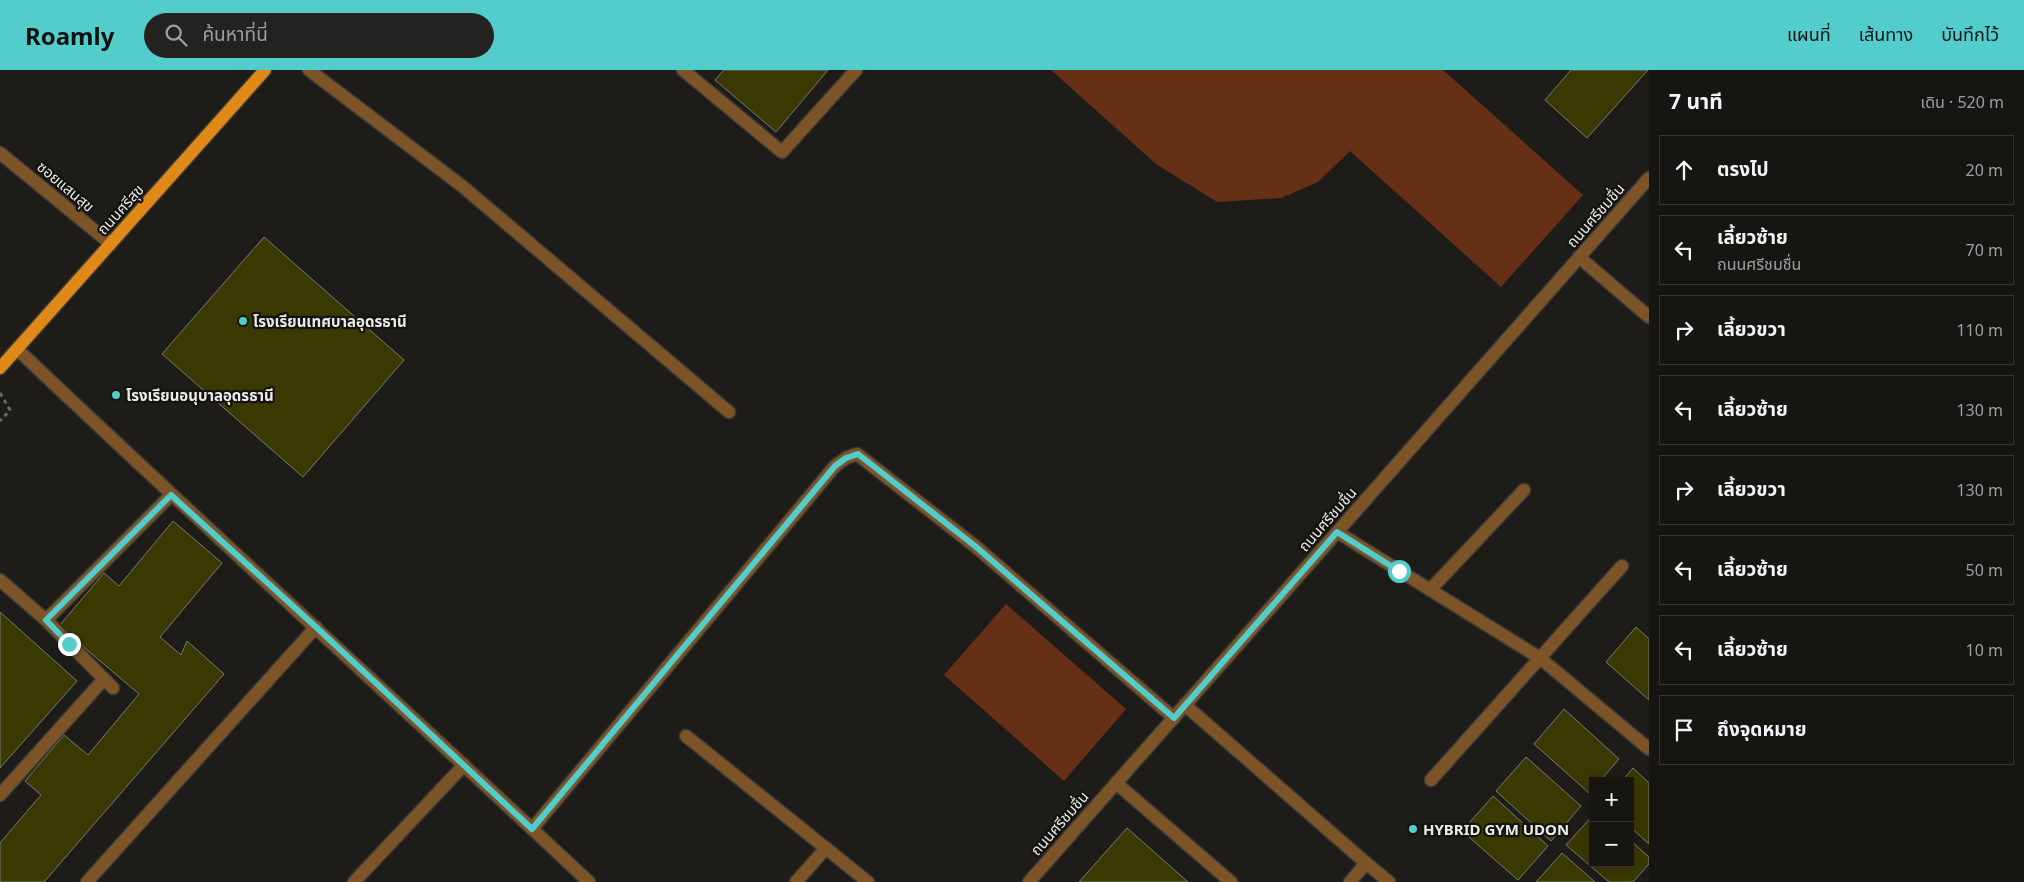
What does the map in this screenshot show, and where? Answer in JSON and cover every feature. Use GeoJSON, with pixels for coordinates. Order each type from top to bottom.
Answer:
{"type":"FeatureCollection","features":[{"type":"Feature","properties":{"kind":"main road","name":"ถนนศรีสุข"},"geometry":{"type":"LineString","coordinates":[[0,368],[260,72]]}},
{"type":"Feature","properties":{"kind":"street"},"geometry":{"type":"LineString","coordinates":[[309,70],[462,186],[728,412]]}},
{"type":"Feature","properties":{"kind":"street"},"geometry":{"type":"LineString","coordinates":[[683,70],[782,152],[856,70]]}},
{"type":"Feature","properties":{"kind":"street","name":"ซอยแสนสุข"},"geometry":{"type":"LineString","coordinates":[[0,153],[110,244]]}},
{"type":"Feature","properties":{"kind":"street","name":"ถนนศรีชมชื่น"},"geometry":{"type":"LineString","coordinates":[[1029,882],[1649,178]]}},
{"type":"Feature","properties":{"kind":"street"},"geometry":{"type":"LineString","coordinates":[[1579,257],[1649,317]]}},
{"type":"Feature","properties":{"kind":"street"},"geometry":{"type":"LineString","coordinates":[[18,349],[171,495],[316,627],[589,882]]}},
{"type":"Feature","properties":{"kind":"street"},"geometry":{"type":"LineString","coordinates":[[532,829],[835,466],[846,458],[858,454],[975,546],[1174,718]]}},
{"type":"Feature","properties":{"kind":"street"},"geometry":{"type":"LineString","coordinates":[[1430,590],[1524,490]]}},
{"type":"Feature","properties":{"kind":"street"},"geometry":{"type":"LineString","coordinates":[[46,620],[171,495]]}},
{"type":"Feature","properties":{"kind":"street"},"geometry":{"type":"LineString","coordinates":[[1337,532],[1540,658],[1649,749]]}},
{"type":"Feature","properties":{"kind":"street"},"geometry":{"type":"LineString","coordinates":[[1431,780],[1622,566]]}},
{"type":"Feature","properties":{"kind":"street"},"geometry":{"type":"LineString","coordinates":[[0,580],[46,620],[109,684],[0,795]]}},
{"type":"Feature","properties":{"kind":"street"},"geometry":{"type":"LineString","coordinates":[[87,882],[316,627]]}},
{"type":"Feature","properties":{"kind":"street"},"geometry":{"type":"LineString","coordinates":[[1185,705],[1389,882]]}},
{"type":"Feature","properties":{"kind":"street"},"geometry":{"type":"LineString","coordinates":[[686,736],[868,882]]}},
{"type":"Feature","properties":{"kind":"street"},"geometry":{"type":"LineString","coordinates":[[354,882],[464,765]]}},
{"type":"Feature","properties":{"kind":"street"},"geometry":{"type":"LineString","coordinates":[[1116,783],[1231,882]]}},
{"type":"Feature","properties":{"kind":"street"},"geometry":{"type":"LineString","coordinates":[[796,882],[826,848]]}},
{"type":"Feature","properties":{"kind":"street"},"geometry":{"type":"LineString","coordinates":[[1350,882],[1366,863]]}},
{"type":"Feature","properties":{"kind":"path"},"geometry":{"type":"LineString","coordinates":[[0,393],[10,410],[0,421]]}},
{"type":"Feature","properties":{"kind":"shaded area"},"geometry":{"type":"Polygon","coordinates":[[[1051,70],[1443,70],[1583,195],[1501,287],[1350,151],[1318,182],[1281,198],[1217,202],[1156,164],[1051,70]]]}},
{"type":"Feature","properties":{"kind":"shaded area"},"geometry":{"type":"Polygon","coordinates":[[[1006,604],[1126,709],[1064,781],[944,675],[1006,604]]]}},
{"type":"Feature","properties":{"kind":"building"},"geometry":{"type":"Polygon","coordinates":[[[724,70],[828,70],[776,132],[715,80],[724,70]]]}},
{"type":"Feature","properties":{"kind":"building"},"geometry":{"type":"Polygon","coordinates":[[[1571,70],[1648,70],[1587,138],[1545,100],[1571,70]]]}},
{"type":"Feature","properties":{"kind":"building"},"geometry":{"type":"Polygon","coordinates":[[[264,237],[404,360],[303,477],[162,354],[264,237]]]}},
{"type":"Feature","properties":{"kind":"building"},"geometry":{"type":"Polygon","coordinates":[[[173,521],[222,563],[160,637],[181,655],[187,641],[224,674],[44,882],[0,882],[0,843],[41,795],[25,781],[64,735],[88,755],[139,694],[59,626],[104,573],[119,586],[173,521]]]}},
{"type":"Feature","properties":{"kind":"building"},"geometry":{"type":"Polygon","coordinates":[[[0,612],[77,681],[0,768],[0,612]]]}},
{"type":"Feature","properties":{"kind":"building"},"geometry":{"type":"Polygon","coordinates":[[[1636,627],[1649,639],[1649,700],[1606,662],[1636,627]]]}},
{"type":"Feature","properties":{"kind":"building"},"geometry":{"type":"Polygon","coordinates":[[[1564,709],[1619,759],[1603,777],[1589,777],[1589,793],[1534,744],[1564,709]]]}},
{"type":"Feature","properties":{"kind":"building"},"geometry":{"type":"Polygon","coordinates":[[[1526,757],[1581,806],[1551,841],[1496,791],[1526,757]]]}},
{"type":"Feature","properties":{"kind":"building"},"geometry":{"type":"Polygon","coordinates":[[[1633,768],[1649,783],[1649,844],[1634,831],[1634,777],[1625,777],[1633,768]]]}},
{"type":"Feature","properties":{"kind":"building"},"geometry":{"type":"Polygon","coordinates":[[[1493,796],[1548,846],[1518,880],[1462,831],[1493,796]]]}},
{"type":"Feature","properties":{"kind":"building"},"geometry":{"type":"Polygon","coordinates":[[[1589,819],[1589,865],[1566,845],[1589,819]]]}},
{"type":"Feature","properties":{"kind":"building"},"geometry":{"type":"Polygon","coordinates":[[[1127,828],[1188,882],[1079,882],[1127,828]]]}},
{"type":"Feature","properties":{"kind":"building"},"geometry":{"type":"Polygon","coordinates":[[[1634,844],[1649,857],[1649,864],[1633,882],[1609,882],[1592,867],[1634,867],[1634,844]]]}},
{"type":"Feature","properties":{"kind":"building"},"geometry":{"type":"Polygon","coordinates":[[[1562,853],[1595,882],[1536,882],[1562,853]]]}},
{"type":"Feature","properties":{"kind":"place","name":"โรงเรียนเทศบาลอุดรธานี"},"geometry":{"type":"Point","coordinates":[243,321]}},
{"type":"Feature","properties":{"kind":"place","name":"โรงเรียนอนุบาลอุดรธานี"},"geometry":{"type":"Point","coordinates":[116,395]}},
{"type":"Feature","properties":{"kind":"place","name":"HYBRID GYM UDON"},"geometry":{"type":"Point","coordinates":[1413,829]}},
{"type":"Feature","properties":{"kind":"route"},"geometry":{"type":"LineString","coordinates":[[69,644],[46,620],[171,495],[316,627],[532,829],[835,466],[846,458],[858,454],[975,546],[1174,718],[1337,532],[1399,571]]}}]}
